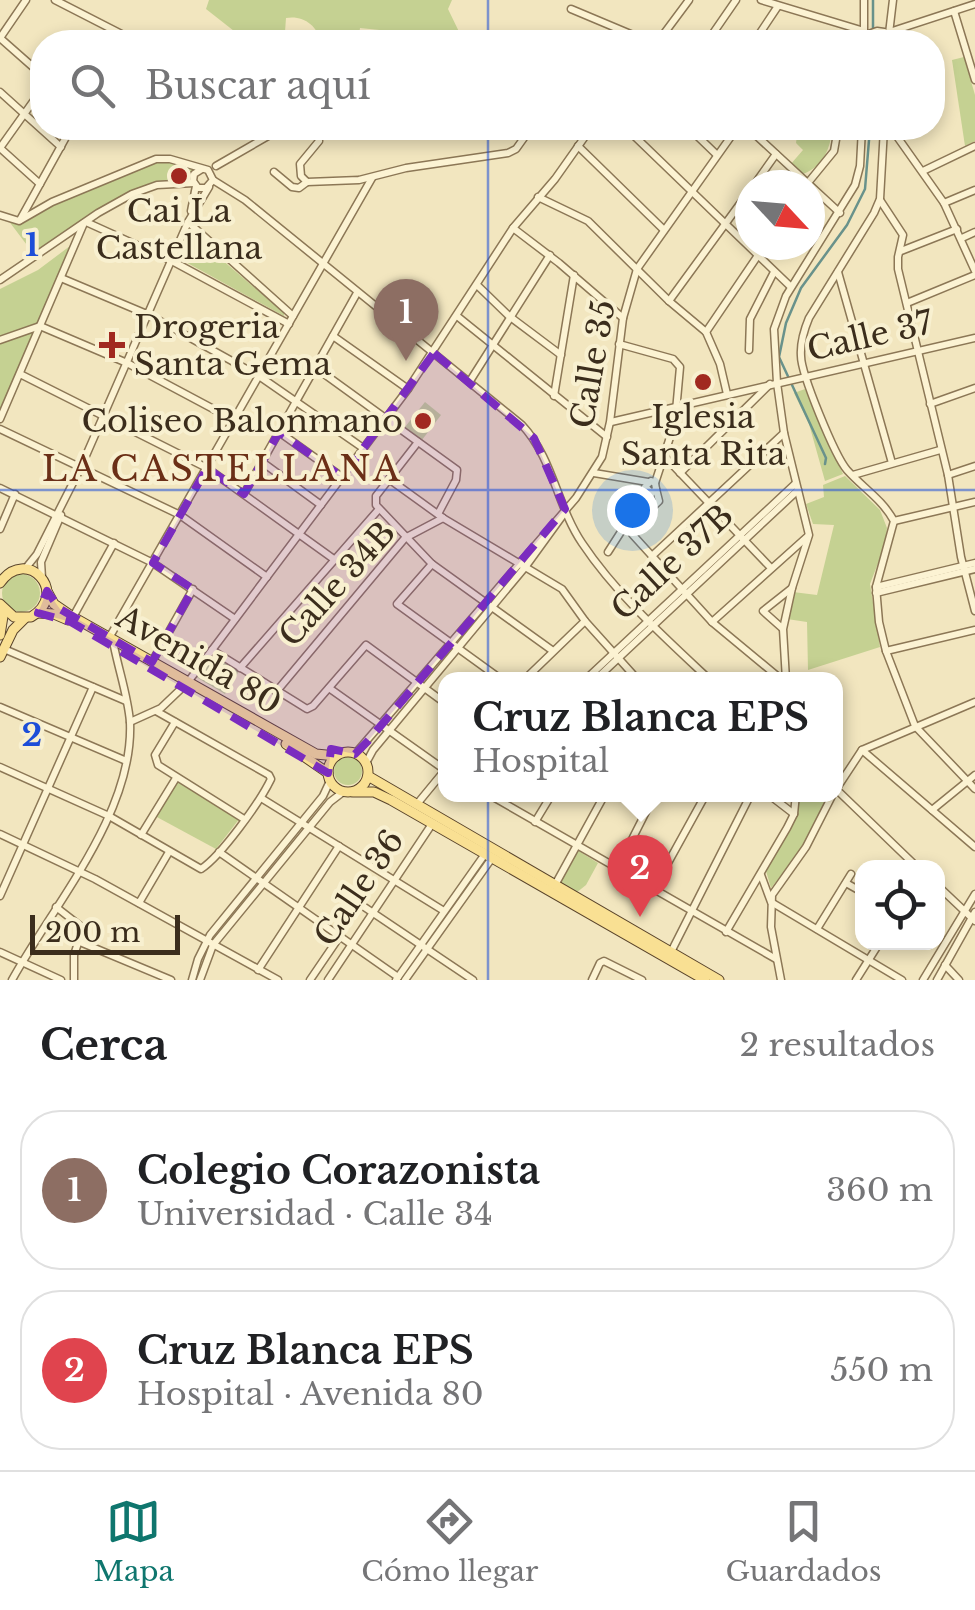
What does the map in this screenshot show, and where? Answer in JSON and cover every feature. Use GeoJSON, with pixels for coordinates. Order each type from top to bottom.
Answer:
{"type":"FeatureCollection","features":[{"type":"Feature","properties":{"kind":"main road"},"geometry":{"type":"LineString","coordinates":[[0,583],[4,572],[24,568],[42,578],[47,591],[45,604],[13,630],[2,653]]}},
{"type":"Feature","properties":{"kind":"main road","name":"Avenida 80"},"geometry":{"type":"LineString","coordinates":[[47,591],[54,604],[112,642],[316,754],[336,756]]}},
{"type":"Feature","properties":{"kind":"main road"},"geometry":{"type":"LineString","coordinates":[[2,607],[14,617],[25,618]]}},
{"type":"Feature","properties":{"kind":"main road"},"geometry":{"type":"LineString","coordinates":[[0,635],[2,607]]}},
{"type":"Feature","properties":{"kind":"main road","name":"Avenida 80"},"geometry":{"type":"LineString","coordinates":[[38,613],[60,616],[152,662],[312,760],[329,777]]}},
{"type":"Feature","properties":{"kind":"main road"},"geometry":{"type":"LineString","coordinates":[[348,792],[362,787],[368,776],[366,764],[355,754],[336,756],[329,777],[348,792],[374,792],[705,980]]}},
{"type":"Feature","properties":{"kind":"main road"},"geometry":{"type":"LineString","coordinates":[[368,776],[719,980]]}},
{"type":"Feature","properties":{"kind":"street"},"geometry":{"type":"LineString","coordinates":[[26,0],[0,38],[30,64]]}},
{"type":"Feature","properties":{"kind":"street"},"geometry":{"type":"LineString","coordinates":[[55,0],[114,30]]}},
{"type":"Feature","properties":{"kind":"street"},"geometry":{"type":"LineString","coordinates":[[670,30],[690,0]]}},
{"type":"Feature","properties":{"kind":"street"},"geometry":{"type":"LineString","coordinates":[[715,30],[736,0]]}},
{"type":"Feature","properties":{"kind":"street"},"geometry":{"type":"LineString","coordinates":[[761,0],[854,30]]}},
{"type":"Feature","properties":{"kind":"street"},"geometry":{"type":"LineString","coordinates":[[864,0],[869,30]]}},
{"type":"Feature","properties":{"kind":"street"},"geometry":{"type":"LineString","coordinates":[[873,30],[893,0]]}},
{"type":"Feature","properties":{"kind":"street"},"geometry":{"type":"LineString","coordinates":[[888,30],[975,4]]}},
{"type":"Feature","properties":{"kind":"street"},"geometry":{"type":"LineString","coordinates":[[762,30],[778,6]]}},
{"type":"Feature","properties":{"kind":"street"},"geometry":{"type":"LineString","coordinates":[[571,10],[620,30]]}},
{"type":"Feature","properties":{"kind":"street"},"geometry":{"type":"LineString","coordinates":[[954,11],[971,51],[975,80]]}},
{"type":"Feature","properties":{"kind":"street"},"geometry":{"type":"LineString","coordinates":[[0,92],[30,119]]}},
{"type":"Feature","properties":{"kind":"street"},"geometry":{"type":"LineString","coordinates":[[30,106],[0,148],[40,184]]}},
{"type":"Feature","properties":{"kind":"street"},"geometry":{"type":"LineString","coordinates":[[53,140],[61,147]]}},
{"type":"Feature","properties":{"kind":"street"},"geometry":{"type":"LineString","coordinates":[[19,221],[65,140]]}},
{"type":"Feature","properties":{"kind":"street"},"geometry":{"type":"LineString","coordinates":[[24,568],[59,514],[216,166],[261,140]]}},
{"type":"Feature","properties":{"kind":"street"},"geometry":{"type":"LineString","coordinates":[[274,172],[298,188],[307,182],[359,180],[406,168],[513,152],[522,140]]}},
{"type":"Feature","properties":{"kind":"street"},"geometry":{"type":"LineString","coordinates":[[130,722],[156,711],[186,684],[408,389],[514,228],[555,180],[582,140]]}},
{"type":"Feature","properties":{"kind":"street"},"geometry":{"type":"LineString","coordinates":[[638,140],[735,235]]}},
{"type":"Feature","properties":{"kind":"street"},"geometry":{"type":"LineString","coordinates":[[701,140],[717,155]]}},
{"type":"Feature","properties":{"kind":"street","name":"Calle 35"},"geometry":{"type":"LineString","coordinates":[[355,754],[385,728],[594,473],[607,437],[622,318],[637,269],[728,140]]}},
{"type":"Feature","properties":{"kind":"street"},"geometry":{"type":"LineString","coordinates":[[761,140],[793,170]]}},
{"type":"Feature","properties":{"kind":"street"},"geometry":{"type":"LineString","coordinates":[[818,170],[834,151],[836,140]]}},
{"type":"Feature","properties":{"kind":"street"},"geometry":{"type":"LineString","coordinates":[[784,672],[783,629],[808,536],[784,433],[776,383],[774,329],[778,310],[790,288],[840,213],[858,178],[861,140]]}},
{"type":"Feature","properties":{"kind":"street"},"geometry":{"type":"LineString","coordinates":[[887,140],[880,199],[869,225],[805,328],[800,377],[845,468],[881,501],[894,521],[876,590],[886,651],[915,726],[975,790]]}},
{"type":"Feature","properties":{"kind":"street"},"geometry":{"type":"LineString","coordinates":[[898,140],[944,203],[975,273],[907,304]]}},
{"type":"Feature","properties":{"kind":"street"},"geometry":{"type":"LineString","coordinates":[[307,182],[300,176],[300,164],[319,142]]}},
{"type":"Feature","properties":{"kind":"street"},"geometry":{"type":"LineString","coordinates":[[578,146],[664,230]]}},
{"type":"Feature","properties":{"kind":"street"},"geometry":{"type":"LineString","coordinates":[[923,171],[975,146]]}},
{"type":"Feature","properties":{"kind":"street"},"geometry":{"type":"LineString","coordinates":[[765,170],[776,154]]}},
{"type":"Feature","properties":{"kind":"street"},"geometry":{"type":"LineString","coordinates":[[0,215],[19,221],[52,202],[146,162],[170,158],[200,168],[211,182],[245,200],[434,352],[534,438],[584,546],[649,622],[702,672]]}},
{"type":"Feature","properties":{"kind":"street"},"geometry":{"type":"LineString","coordinates":[[188,222],[194,174],[209,162],[216,166]]}},
{"type":"Feature","properties":{"kind":"street"},"geometry":{"type":"LineString","coordinates":[[12,980],[109,816],[130,722],[112,642],[372,178]]}},
{"type":"Feature","properties":{"kind":"street"},"geometry":{"type":"LineString","coordinates":[[359,180],[364,194]]}},
{"type":"Feature","properties":{"kind":"street"},"geometry":{"type":"LineString","coordinates":[[0,280],[85,222],[150,186],[211,182]]}},
{"type":"Feature","properties":{"kind":"street"},"geometry":{"type":"LineString","coordinates":[[944,203],[975,190]]}},
{"type":"Feature","properties":{"kind":"street"},"geometry":{"type":"LineString","coordinates":[[537,197],[588,220],[706,332],[728,394]]}},
{"type":"Feature","properties":{"kind":"street"},"geometry":{"type":"LineString","coordinates":[[880,199],[904,235],[897,262],[948,474],[975,610]]}},
{"type":"Feature","properties":{"kind":"street"},"geometry":{"type":"LineString","coordinates":[[825,200],[840,213]]}},
{"type":"Feature","properties":{"kind":"street"},"geometry":{"type":"LineString","coordinates":[[669,301],[735,210]]}},
{"type":"Feature","properties":{"kind":"street"},"geometry":{"type":"LineString","coordinates":[[85,222],[291,320]]}},
{"type":"Feature","properties":{"kind":"street"},"geometry":{"type":"LineString","coordinates":[[0,419],[85,222]]}},
{"type":"Feature","properties":{"kind":"street"},"geometry":{"type":"LineString","coordinates":[[188,222],[291,320]]}},
{"type":"Feature","properties":{"kind":"street"},"geometry":{"type":"LineString","coordinates":[[514,228],[622,318]]}},
{"type":"Feature","properties":{"kind":"street"},"geometry":{"type":"LineString","coordinates":[[900,252],[957,228]]}},
{"type":"Feature","properties":{"kind":"street"},"geometry":{"type":"LineString","coordinates":[[962,238],[975,232]]}},
{"type":"Feature","properties":{"kind":"street"},"geometry":{"type":"LineString","coordinates":[[470,382],[550,255]]}},
{"type":"Feature","properties":{"kind":"street"},"geometry":{"type":"LineString","coordinates":[[706,332],[755,260]]}},
{"type":"Feature","properties":{"kind":"street"},"geometry":{"type":"LineString","coordinates":[[762,260],[790,288]]}},
{"type":"Feature","properties":{"kind":"street"},"geometry":{"type":"LineString","coordinates":[[837,271],[892,464]]}},
{"type":"Feature","properties":{"kind":"street"},"geometry":{"type":"LineString","coordinates":[[749,350],[750,320],[774,272]]}},
{"type":"Feature","properties":{"kind":"street"},"geometry":{"type":"LineString","coordinates":[[554,398],[574,276]]}},
{"type":"Feature","properties":{"kind":"street"},"geometry":{"type":"LineString","coordinates":[[61,278],[148,314],[259,376],[364,448]]}},
{"type":"Feature","properties":{"kind":"street"},"geometry":{"type":"LineString","coordinates":[[477,286],[561,355]]}},
{"type":"Feature","properties":{"kind":"street"},"geometry":{"type":"LineString","coordinates":[[244,494],[357,293]]}},
{"type":"Feature","properties":{"kind":"street"},"geometry":{"type":"LineString","coordinates":[[457,316],[607,437]]}},
{"type":"Feature","properties":{"kind":"street"},"geometry":{"type":"LineString","coordinates":[[0,340],[40,326],[127,363],[234,420]]}},
{"type":"Feature","properties":{"kind":"street"},"geometry":{"type":"LineString","coordinates":[[333,336],[408,389]]}},
{"type":"Feature","properties":{"kind":"street","name":"Calle 37"},"geometry":{"type":"LineString","coordinates":[[680,472],[776,383],[975,338]]}},
{"type":"Feature","properties":{"kind":"street"},"geometry":{"type":"LineString","coordinates":[[608,552],[652,487],[665,457],[681,372],[678,363],[619,344]]}},
{"type":"Feature","properties":{"kind":"street"},"geometry":{"type":"LineString","coordinates":[[315,368],[418,442],[375,497],[379,509],[432,564],[552,651]]}},
{"type":"Feature","properties":{"kind":"street"},"geometry":{"type":"LineString","coordinates":[[20,374],[207,468],[335,560]]}},
{"type":"Feature","properties":{"kind":"street"},"geometry":{"type":"LineString","coordinates":[[610,422],[776,383]]}},
{"type":"Feature","properties":{"kind":"street"},"geometry":{"type":"LineString","coordinates":[[930,404],[975,388]]}},
{"type":"Feature","properties":{"kind":"street"},"geometry":{"type":"LineString","coordinates":[[0,430],[180,515],[267,577]]}},
{"type":"Feature","properties":{"kind":"street"},"geometry":{"type":"LineString","coordinates":[[279,432],[342,476]]}},
{"type":"Feature","properties":{"kind":"street"},"geometry":{"type":"LineString","coordinates":[[652,556],[784,433]]}},
{"type":"Feature","properties":{"kind":"street","name":"Calle 34B"},"geometry":{"type":"LineString","coordinates":[[276,692],[405,538],[440,516],[457,470],[418,442]]}},
{"type":"Feature","properties":{"kind":"street"},"geometry":{"type":"LineString","coordinates":[[854,475],[940,450]]}},
{"type":"Feature","properties":{"kind":"street"},"geometry":{"type":"LineString","coordinates":[[665,457],[771,568]]}},
{"type":"Feature","properties":{"kind":"street"},"geometry":{"type":"LineString","coordinates":[[262,462],[321,505]]}},
{"type":"Feature","properties":{"kind":"street"},"geometry":{"type":"LineString","coordinates":[[948,474],[975,466]]}},
{"type":"Feature","properties":{"kind":"street"},"geometry":{"type":"LineString","coordinates":[[594,473],[652,487],[660,499],[632,526],[631,532],[712,622],[774,672]]}},
{"type":"Feature","properties":{"kind":"street"},"geometry":{"type":"LineString","coordinates":[[389,479],[440,516],[562,589],[631,672]]}},
{"type":"Feature","properties":{"kind":"street","name":"Calle 37B"},"geometry":{"type":"LineString","coordinates":[[595,672],[796,487]]}},
{"type":"Feature","properties":{"kind":"street"},"geometry":{"type":"LineString","coordinates":[[0,488],[153,563],[235,619]]}},
{"type":"Feature","properties":{"kind":"street"},"geometry":{"type":"LineString","coordinates":[[0,529],[15,494]]}},
{"type":"Feature","properties":{"kind":"street"},"geometry":{"type":"LineString","coordinates":[[894,521],[975,502]]}},
{"type":"Feature","properties":{"kind":"street"},"geometry":{"type":"LineString","coordinates":[[240,668],[379,509]]}},
{"type":"Feature","properties":{"kind":"street"},"geometry":{"type":"LineString","coordinates":[[42,578],[42,562],[59,514]]}},
{"type":"Feature","properties":{"kind":"street"},"geometry":{"type":"LineString","coordinates":[[712,622],[808,536]]}},
{"type":"Feature","properties":{"kind":"street"},"geometry":{"type":"LineString","coordinates":[[72,617],[114,543]]}},
{"type":"Feature","properties":{"kind":"street"},"geometry":{"type":"LineString","coordinates":[[432,564],[398,604],[491,672]]}},
{"type":"Feature","properties":{"kind":"street"},"geometry":{"type":"LineString","coordinates":[[876,590],[975,566]]}},
{"type":"Feature","properties":{"kind":"street"},"geometry":{"type":"LineString","coordinates":[[783,629],[764,611],[792,588]]}},
{"type":"Feature","properties":{"kind":"street"},"geometry":{"type":"LineString","coordinates":[[152,662],[194,589]]}},
{"type":"Feature","properties":{"kind":"street"},"geometry":{"type":"LineString","coordinates":[[534,672],[585,621]]}},
{"type":"Feature","properties":{"kind":"street"},"geometry":{"type":"LineString","coordinates":[[886,651],[975,630]]}},
{"type":"Feature","properties":{"kind":"street"},"geometry":{"type":"LineString","coordinates":[[212,650],[301,707],[313,706],[366,645],[438,698]]}},
{"type":"Feature","properties":{"kind":"street"},"geometry":{"type":"LineString","coordinates":[[2,653],[126,702]]}},
{"type":"Feature","properties":{"kind":"street","name":"Calle 37B"},"geometry":{"type":"LineString","coordinates":[[601,672],[615,655]]}},
{"type":"Feature","properties":{"kind":"street"},"geometry":{"type":"LineString","coordinates":[[0,896],[92,687]]}},
{"type":"Feature","properties":{"kind":"street"},"geometry":{"type":"LineString","coordinates":[[329,688],[438,765]]}},
{"type":"Feature","properties":{"kind":"street"},"geometry":{"type":"LineString","coordinates":[[843,779],[862,750],[975,702]]}},
{"type":"Feature","properties":{"kind":"street"},"geometry":{"type":"LineString","coordinates":[[0,707],[124,760]]}},
{"type":"Feature","properties":{"kind":"street"},"geometry":{"type":"LineString","coordinates":[[0,767],[109,816],[195,868],[205,867],[261,798],[271,779],[156,711]]}},
{"type":"Feature","properties":{"kind":"street"},"geometry":{"type":"LineString","coordinates":[[175,722],[155,756],[158,765],[244,818]]}},
{"type":"Feature","properties":{"kind":"street","name":"Calle 35"},"geometry":{"type":"LineString","coordinates":[[366,764],[385,728]]}},
{"type":"Feature","properties":{"kind":"street"},"geometry":{"type":"LineString","coordinates":[[862,750],[975,847]]}},
{"type":"Feature","properties":{"kind":"street"},"geometry":{"type":"LineString","coordinates":[[932,810],[975,775]]}},
{"type":"Feature","properties":{"kind":"street"},"geometry":{"type":"LineString","coordinates":[[305,825],[329,777]]}},
{"type":"Feature","properties":{"kind":"street"},"geometry":{"type":"LineString","coordinates":[[142,835],[176,778]]}},
{"type":"Feature","properties":{"kind":"street","name":"Calle 36"},"geometry":{"type":"LineString","coordinates":[[417,806],[438,779]]}},
{"type":"Feature","properties":{"kind":"street"},"geometry":{"type":"LineString","coordinates":[[192,980],[210,943],[305,825],[330,802],[348,792]]}},
{"type":"Feature","properties":{"kind":"street"},"geometry":{"type":"LineString","coordinates":[[261,798],[444,912]]}},
{"type":"Feature","properties":{"kind":"street"},"geometry":{"type":"LineString","coordinates":[[843,798],[911,860]]}},
{"type":"Feature","properties":{"kind":"street"},"geometry":{"type":"LineString","coordinates":[[503,802],[776,959]]}},
{"type":"Feature","properties":{"kind":"street"},"geometry":{"type":"LineString","coordinates":[[535,822],[547,802]]}},
{"type":"Feature","properties":{"kind":"street"},"geometry":{"type":"LineString","coordinates":[[555,886],[602,802]]}},
{"type":"Feature","properties":{"kind":"street"},"geometry":{"type":"LineString","coordinates":[[635,802],[644,813]]}},
{"type":"Feature","properties":{"kind":"street"},"geometry":{"type":"LineString","coordinates":[[617,869],[650,802]]}},
{"type":"Feature","properties":{"kind":"street"},"geometry":{"type":"LineString","coordinates":[[652,890],[702,802]]}},
{"type":"Feature","properties":{"kind":"street"},"geometry":{"type":"LineString","coordinates":[[671,952],[747,802]]}},
{"type":"Feature","properties":{"kind":"street"},"geometry":{"type":"LineString","coordinates":[[778,802],[794,814]]}},
{"type":"Feature","properties":{"kind":"street"},"geometry":{"type":"LineString","coordinates":[[726,932],[794,814],[795,802]]}},
{"type":"Feature","properties":{"kind":"street"},"geometry":{"type":"LineString","coordinates":[[771,902],[774,888],[806,846],[829,802]]}},
{"type":"Feature","properties":{"kind":"street","name":"Calle 36"},"geometry":{"type":"LineString","coordinates":[[328,980],[432,824]]}},
{"type":"Feature","properties":{"kind":"street"},"geometry":{"type":"LineString","coordinates":[[0,834],[78,870],[278,980]]}},
{"type":"Feature","properties":{"kind":"street"},"geometry":{"type":"LineString","coordinates":[[258,970],[340,846]]}},
{"type":"Feature","properties":{"kind":"street"},"geometry":{"type":"LineString","coordinates":[[139,903],[169,852]]}},
{"type":"Feature","properties":{"kind":"street"},"geometry":{"type":"LineString","coordinates":[[219,852],[400,979],[488,856]]}},
{"type":"Feature","properties":{"kind":"street"},"geometry":{"type":"LineString","coordinates":[[424,947],[444,912],[488,856]]}},
{"type":"Feature","properties":{"kind":"street"},"geometry":{"type":"LineString","coordinates":[[817,929],[851,874]]}},
{"type":"Feature","properties":{"kind":"street"},"geometry":{"type":"LineString","coordinates":[[761,875],[771,902],[776,959],[782,980]]}},
{"type":"Feature","properties":{"kind":"street"},"geometry":{"type":"LineString","coordinates":[[846,883],[855,888]]}},
{"type":"Feature","properties":{"kind":"street"},"geometry":{"type":"LineString","coordinates":[[342,892],[474,980]]}},
{"type":"Feature","properties":{"kind":"street"},"geometry":{"type":"LineString","coordinates":[[930,980],[974,917],[945,892]]}},
{"type":"Feature","properties":{"kind":"street"},"geometry":{"type":"LineString","coordinates":[[930,980],[955,924],[975,894]]}},
{"type":"Feature","properties":{"kind":"street"},"geometry":{"type":"LineString","coordinates":[[771,902],[902,980]]}},
{"type":"Feature","properties":{"kind":"street"},"geometry":{"type":"LineString","coordinates":[[56,907],[81,924],[83,932],[74,955],[74,980]]}},
{"type":"Feature","properties":{"kind":"street"},"geometry":{"type":"LineString","coordinates":[[930,980],[945,964],[964,929]]}},
{"type":"Feature","properties":{"kind":"street","name":"Calle 36"},"geometry":{"type":"LineString","coordinates":[[310,980],[340,936]]}},
{"type":"Feature","properties":{"kind":"street"},"geometry":{"type":"LineString","coordinates":[[80,942],[171,980]]}},
{"type":"Feature","properties":{"kind":"street"},"geometry":{"type":"LineString","coordinates":[[200,980],[210,943]]}},
{"type":"Feature","properties":{"kind":"street"},"geometry":{"type":"LineString","coordinates":[[856,980],[875,950]]}},
{"type":"Feature","properties":{"kind":"street"},"geometry":{"type":"LineString","coordinates":[[0,952],[60,980]]}},
{"type":"Feature","properties":{"kind":"street"},"geometry":{"type":"LineString","coordinates":[[592,980],[604,961],[642,980]]}},
{"type":"Feature","properties":{"kind":"street"},"geometry":{"type":"LineString","coordinates":[[945,964],[960,980]]}},
{"type":"Feature","properties":{"kind":"highlighted area"},"geometry":{"type":"Polygon","coordinates":[[[434,353],[534,438],[565,509],[367,742],[355,754],[331,749],[328,773],[71,622],[38,613],[47,591],[60,609],[152,662],[193,589],[153,563],[207,468],[244,494],[279,432],[342,477],[434,353]]]}},
{"type":"Feature","properties":{"kind":"green space"},"geometry":{"type":"Polygon","coordinates":[[[209,0],[452,0],[448,9],[458,30],[315,30],[308,22],[292,17],[286,18],[285,30],[233,30],[206,9],[209,0]]]}},
{"type":"Feature","properties":{"kind":"green space"},"geometry":{"type":"Polygon","coordinates":[[[964,57],[975,95],[975,141],[965,146],[952,60],[964,57]]]}},
{"type":"Feature","properties":{"kind":"green space"},"geometry":{"type":"Polygon","coordinates":[[[796,140],[830,140],[825,156],[810,170],[797,170],[790,165],[803,150],[796,140]]]}},
{"type":"Feature","properties":{"kind":"green space"},"geometry":{"type":"Polygon","coordinates":[[[162,159],[198,170],[194,183],[150,186],[98,213],[36,257],[8,220],[14,222],[52,202],[162,159]]]}},
{"type":"Feature","properties":{"kind":"green space"},"geometry":{"type":"Polygon","coordinates":[[[192,234],[284,313],[284,316],[182,260],[192,234]]]}},
{"type":"Feature","properties":{"kind":"green space"},"geometry":{"type":"Polygon","coordinates":[[[70,246],[0,416],[0,289],[38,270],[70,246]]]}},
{"type":"Feature","properties":{"kind":"green space"},"geometry":{"type":"Polygon","coordinates":[[[805,389],[843,474],[825,481],[809,424],[794,393],[805,389]]]}},
{"type":"Feature","properties":{"kind":"green space","name":"Coliseo Balonmano"},"geometry":{"type":"Polygon","coordinates":[[[425,402],[441,415],[422,440],[405,427],[425,402]]]}},
{"type":"Feature","properties":{"kind":"green space"},"geometry":{"type":"Polygon","coordinates":[[[845,476],[880,510],[887,528],[885,545],[870,584],[880,647],[808,670],[807,622],[787,619],[793,592],[817,595],[834,525],[813,524],[806,504],[824,497],[823,485],[845,476]]]}},
{"type":"Feature","properties":{"kind":"green space"},"geometry":{"type":"Polygon","coordinates":[[[21,574],[34,580],[40,593],[34,606],[21,612],[8,606],[2,593],[8,580],[21,574]]]}},
{"type":"Feature","properties":{"kind":"green space"},"geometry":{"type":"Polygon","coordinates":[[[211,654],[239,671],[225,694],[196,677],[211,654]]]}},
{"type":"Feature","properties":{"kind":"green space"},"geometry":{"type":"Polygon","coordinates":[[[348,757],[358,761],[362,771],[358,781],[348,785],[338,781],[334,771],[338,761],[348,757]]]}},
{"type":"Feature","properties":{"kind":"green space"},"geometry":{"type":"Polygon","coordinates":[[[177,780],[240,818],[216,849],[155,816],[177,780]]]}},
{"type":"Feature","properties":{"kind":"green space"},"geometry":{"type":"Polygon","coordinates":[[[797,802],[824,802],[799,853],[771,888],[766,871],[795,814],[797,802]]]}},
{"type":"Feature","properties":{"kind":"green space"},"geometry":{"type":"Polygon","coordinates":[[[577,850],[598,863],[586,885],[576,893],[558,884],[577,850]]]}},
{"type":"Feature","properties":{"kind":"waterway"},"geometry":{"type":"LineString","coordinates":[[873,0],[873,28]]}},
{"type":"Feature","properties":{"kind":"waterway"},"geometry":{"type":"LineString","coordinates":[[825,464],[826,458],[779,357],[786,323],[801,288],[847,225],[865,189],[869,140]]}},
{"type":"Feature","properties":{"kind":"place","name":"Cai La Castellana"},"geometry":{"type":"Point","coordinates":[179,176]}},
{"type":"Feature","properties":{"kind":"place","name":"Drogeria Santa Gema"},"geometry":{"type":"Point","coordinates":[112,345]}},
{"type":"Feature","properties":{"kind":"place","name":"Colegio Corazonista"},"geometry":{"type":"Point","coordinates":[406,361]}},
{"type":"Feature","properties":{"kind":"place","name":"Iglesia Santa Rita"},"geometry":{"type":"Point","coordinates":[703,382]}},
{"type":"Feature","properties":{"kind":"place","name":"Coliseo Balonmano"},"geometry":{"type":"Point","coordinates":[423,421]}},
{"type":"Feature","properties":{"kind":"place","name":"Cruz Blanca EPS"},"geometry":{"type":"Point","coordinates":[640,917]}},
{"type":"Feature","properties":{"kind":"district","name":"LA CASTELLANA"},"geometry":{"type":"Point","coordinates":[222,469]}}]}
